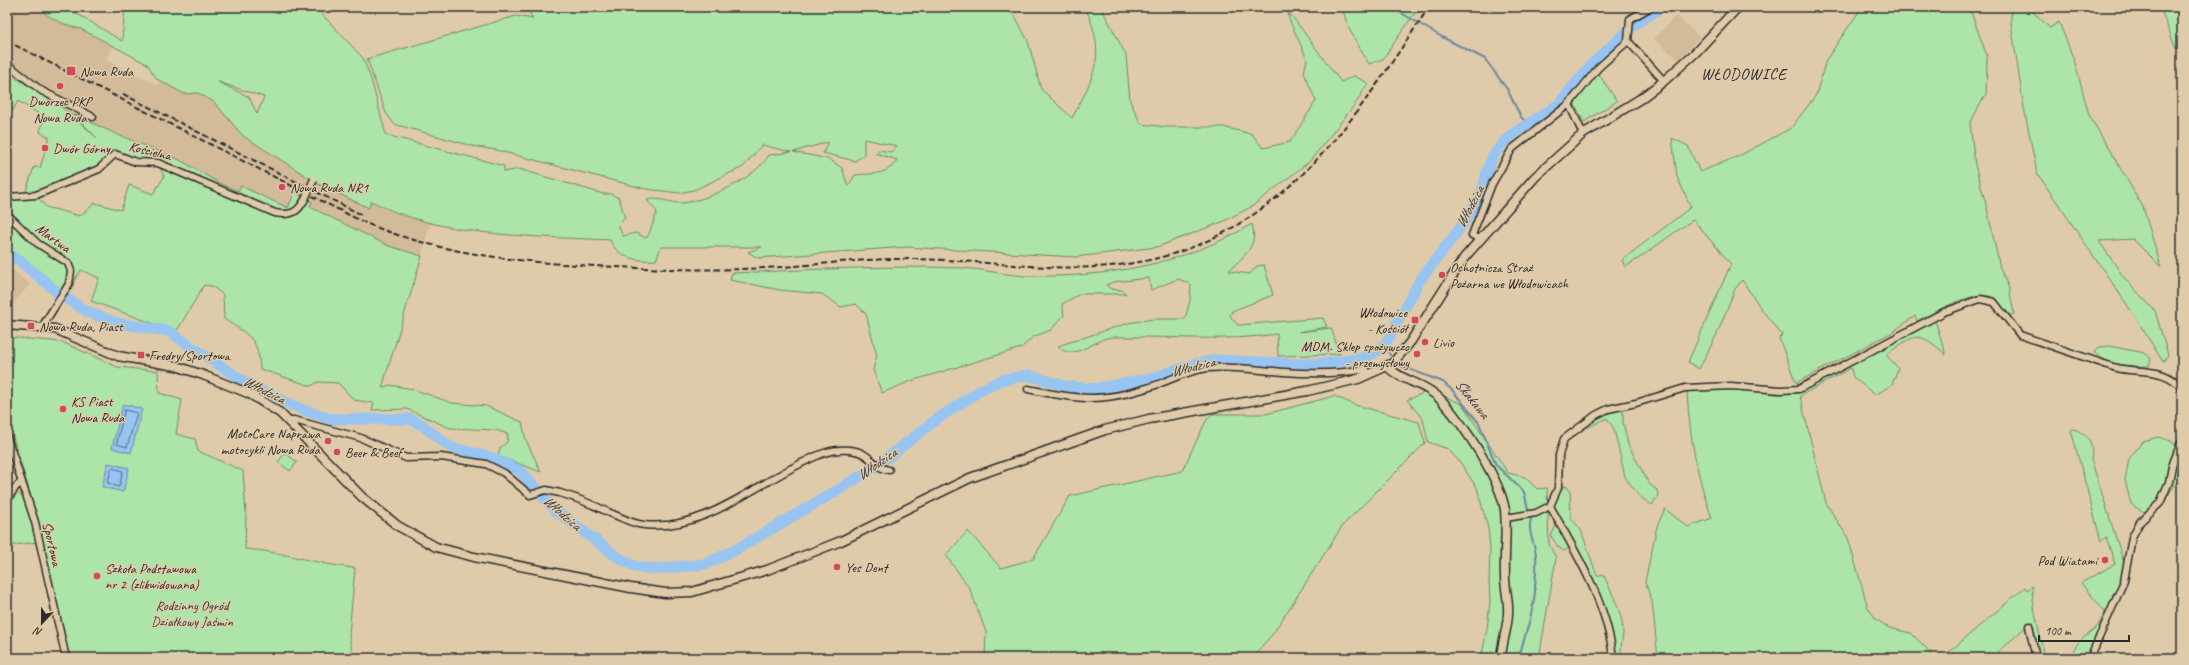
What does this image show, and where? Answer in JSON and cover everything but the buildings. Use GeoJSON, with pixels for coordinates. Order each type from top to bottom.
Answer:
{"type":"FeatureCollection","features":[{"type":"Feature","properties":{"kind":"street"},"geometry":{"type":"LineString","coordinates":[[1479,239],[1472,235],[1492,184],[1512,149],[1569,104],[1598,68],[1628,39],[1630,19],[1651,7]]}},
{"type":"Feature","properties":{"kind":"street"},"geometry":{"type":"LineString","coordinates":[[1028,389],[1082,399],[1105,399],[1132,393],[1185,373],[1207,368],[1231,367],[1308,373],[1366,369],[1387,366],[1393,363],[1411,341],[1454,273],[1479,239],[1535,177],[1583,134],[1640,99],[1664,81],[1695,53],[1738,7]]}},
{"type":"Feature","properties":{"kind":"street"},"geometry":{"type":"LineString","coordinates":[[1628,39],[1664,81]]}},
{"type":"Feature","properties":{"kind":"street"},"geometry":{"type":"LineString","coordinates":[[7,64],[42,91],[93,117]]}},
{"type":"Feature","properties":{"kind":"street"},"geometry":{"type":"LineString","coordinates":[[1569,104],[1583,134]]}},
{"type":"Feature","properties":{"kind":"street","name":"Kościelna"},"geometry":{"type":"LineString","coordinates":[[7,197],[36,195],[99,169],[115,154],[136,162],[158,163],[275,213],[287,216],[300,208],[314,179]]}},
{"type":"Feature","properties":{"kind":"street","name":"Martwa"},"geometry":{"type":"LineString","coordinates":[[7,214],[37,243],[68,263],[71,275],[68,286],[42,327]]}},
{"type":"Feature","properties":{"kind":"street"},"geometry":{"type":"LineString","coordinates":[[1506,518],[1515,518],[1543,510],[1550,506],[1555,500],[1558,488],[1559,455],[1564,439],[1596,415],[1608,409],[1641,402],[1685,388],[1731,386],[1781,390],[1799,389],[1834,369],[1871,352],[1920,323],[1980,299],[1994,302],[2020,334],[2116,368],[2161,374],[2173,379],[2182,389]]}},
{"type":"Feature","properties":{"kind":"street"},"geometry":{"type":"LineString","coordinates":[[7,325],[55,329],[118,356],[176,366],[250,394],[280,413],[290,422],[362,497],[398,526],[423,541],[468,556],[665,593],[692,592],[714,587],[767,570],[841,541],[915,504],[982,474],[1105,430],[1149,419],[1307,391],[1366,369]]}},
{"type":"Feature","properties":{"kind":"street"},"geometry":{"type":"LineString","coordinates":[[1387,366],[1393,372],[1427,387],[1444,402],[1462,425],[1491,474],[1501,497],[1506,518],[1505,576],[1508,611],[1502,639],[1501,658]]}},
{"type":"Feature","properties":{"kind":"street"},"geometry":{"type":"LineString","coordinates":[[290,422],[294,420],[361,438],[406,458],[440,458],[486,464],[504,472],[530,495],[546,490],[573,497],[634,523],[658,526],[701,517],[732,502],[813,456],[837,450],[850,449],[864,453],[886,470]]}},
{"type":"Feature","properties":{"kind":"street"},"geometry":{"type":"LineString","coordinates":[[1558,434],[1564,439]]}},
{"type":"Feature","properties":{"kind":"street","name":"Sportowa"},"geometry":{"type":"LineString","coordinates":[[7,437],[35,522],[66,658]]}},
{"type":"Feature","properties":{"kind":"street"},"geometry":{"type":"LineString","coordinates":[[2090,658],[2124,581],[2132,537],[2140,522],[2160,503],[2169,482],[2172,466],[2182,440]]}},
{"type":"Feature","properties":{"kind":"street"},"geometry":{"type":"LineString","coordinates":[[7,500],[21,482]]}},
{"type":"Feature","properties":{"kind":"street"},"geometry":{"type":"LineString","coordinates":[[1550,506],[1593,585],[1610,634],[1613,658]]}},
{"type":"Feature","properties":{"kind":"street"},"geometry":{"type":"LineString","coordinates":[[2029,626],[2036,658]]}},
{"type":"Feature","properties":{"kind":"shaded area"},"geometry":{"type":"Polygon","coordinates":[[[7,7],[59,7],[115,41],[106,60],[158,85],[163,64],[316,172],[387,210],[430,222],[422,256],[389,246],[310,207],[289,210],[255,200],[92,125],[96,115],[38,83],[7,60],[7,7]]]}},
{"type":"Feature","properties":{"kind":"shaded area"},"geometry":{"type":"Polygon","coordinates":[[[1676,15],[1700,37],[1679,60],[1654,39],[1676,15]]]}},
{"type":"Feature","properties":{"kind":"shaded area"},"geometry":{"type":"Polygon","coordinates":[[[7,266],[30,284],[14,303],[7,306],[7,266]]]}},
{"type":"Feature","properties":{"kind":"green space"},"geometry":{"type":"Polygon","coordinates":[[[38,7],[66,7],[122,41],[125,7],[315,7],[363,58],[371,79],[386,135],[504,166],[504,172],[519,169],[603,194],[611,194],[619,198],[625,218],[618,225],[623,236],[636,233],[646,238],[649,234],[657,212],[647,200],[660,199],[683,203],[706,197],[743,180],[762,164],[769,155],[791,152],[762,145],[743,167],[694,190],[679,193],[646,189],[496,150],[472,146],[394,124],[386,113],[367,59],[516,16],[533,19],[526,7],[1003,7],[1015,16],[1028,41],[1041,89],[1072,118],[1092,76],[1097,51],[1092,24],[1085,7],[1101,7],[1126,55],[1130,101],[1141,124],[1166,127],[1223,127],[1252,134],[1263,148],[1290,142],[1316,101],[1304,73],[1307,59],[1289,19],[1288,11],[1341,82],[1354,76],[1368,83],[1356,103],[1310,161],[1251,207],[1222,222],[1157,247],[1075,257],[906,247],[758,258],[748,252],[762,247],[661,247],[656,260],[642,260],[629,258],[623,255],[613,246],[610,240],[519,236],[457,229],[398,213],[371,201],[369,208],[322,186],[243,136],[214,102],[198,93],[184,94],[157,79],[147,64],[81,29],[58,21],[38,7]],[[218,82],[249,97],[257,114],[264,97],[218,82]],[[864,139],[864,155],[855,161],[823,153],[828,142],[793,152],[829,159],[842,168],[848,186],[855,175],[879,173],[889,169],[897,160],[875,153],[878,150],[891,152],[897,146],[864,139]]]}},
{"type":"Feature","properties":{"kind":"green space"},"geometry":{"type":"Polygon","coordinates":[[[1342,7],[1419,7],[1383,59],[1369,64],[1348,27],[1342,7]]]}},
{"type":"Feature","properties":{"kind":"green space"},"geometry":{"type":"Polygon","coordinates":[[[1862,7],[1969,7],[1987,56],[1986,94],[1970,123],[1975,165],[1987,208],[2000,268],[2009,288],[2014,314],[2008,316],[1998,301],[1992,297],[1981,295],[1972,297],[1942,308],[1917,321],[1915,316],[1891,333],[1796,383],[1779,338],[1782,335],[1762,310],[1742,280],[1735,289],[1717,334],[1699,369],[1688,362],[1731,264],[1693,220],[1625,267],[1622,260],[1691,207],[1677,177],[1672,138],[1688,146],[1700,172],[1739,156],[1791,128],[1816,95],[1826,60],[1862,7]]]}},
{"type":"Feature","properties":{"kind":"green space"},"geometry":{"type":"Polygon","coordinates":[[[2011,7],[2028,7],[2050,28],[2059,22],[2075,63],[2089,115],[2143,207],[2161,267],[2133,239],[2099,241],[2125,279],[2155,311],[2168,355],[2163,362],[2136,318],[2037,173],[2024,108],[2011,23],[2011,7]]]}},
{"type":"Feature","properties":{"kind":"green space"},"geometry":{"type":"Polygon","coordinates":[[[2160,7],[2177,7],[2181,35],[2176,49],[2160,7]]]}},
{"type":"Feature","properties":{"kind":"green space"},"geometry":{"type":"Polygon","coordinates":[[[7,72],[70,113],[97,138],[73,114],[116,134],[178,159],[219,183],[238,191],[241,186],[288,208],[295,192],[312,202],[310,207],[389,246],[422,256],[382,388],[389,385],[413,389],[452,403],[486,406],[522,422],[526,440],[541,472],[498,456],[500,448],[507,442],[508,434],[496,430],[450,428],[407,409],[372,410],[374,403],[354,400],[338,383],[318,382],[311,386],[260,369],[259,358],[254,343],[246,334],[224,319],[223,295],[212,286],[204,285],[178,329],[174,331],[91,301],[99,278],[81,270],[65,295],[57,292],[19,260],[7,254],[7,197],[24,197],[34,167],[40,168],[49,137],[40,132],[44,117],[18,101],[13,110],[7,107],[7,72]],[[115,154],[99,169],[36,195],[46,207],[80,216],[95,203],[121,210],[129,185],[153,194],[164,177],[159,164],[136,162],[115,154]]]}},
{"type":"Feature","properties":{"kind":"green space"},"geometry":{"type":"Polygon","coordinates":[[[1598,73],[1617,101],[1584,122],[1575,105],[1576,100],[1598,73]]]}},
{"type":"Feature","properties":{"kind":"green space"},"geometry":{"type":"Polygon","coordinates":[[[1252,224],[1254,232],[1251,245],[1244,256],[1229,271],[1250,274],[1257,266],[1264,265],[1273,295],[1232,311],[1230,316],[1238,325],[1323,318],[1327,327],[1299,332],[1331,328],[1340,354],[1278,356],[1277,334],[1238,338],[1112,337],[1101,340],[1076,352],[1069,352],[1058,346],[1128,323],[1153,319],[1185,319],[1190,301],[1191,284],[1178,279],[1151,290],[1149,278],[1113,282],[1106,285],[1111,289],[1122,290],[1126,294],[1080,294],[1062,304],[1064,315],[1051,330],[1033,337],[1021,348],[911,381],[882,393],[873,370],[877,356],[866,314],[856,304],[841,307],[822,294],[780,290],[730,280],[732,273],[876,267],[962,268],[1025,276],[1055,276],[1114,271],[1143,266],[1199,250],[1252,224]]]}},
{"type":"Feature","properties":{"kind":"green space"},"geometry":{"type":"Polygon","coordinates":[[[1935,320],[1946,355],[1929,341],[1922,338],[1916,337],[1904,342],[1886,355],[1898,368],[1892,385],[1875,395],[1853,377],[1851,368],[1800,396],[1826,503],[1848,538],[1868,608],[1876,619],[1889,628],[1911,633],[1932,654],[1925,658],[1658,658],[1652,601],[1645,582],[1657,526],[1665,509],[1688,527],[1712,518],[1698,471],[1692,439],[1687,390],[1733,388],[1776,394],[1798,393],[1935,320]]]}},
{"type":"Feature","properties":{"kind":"green space","name":"Rodzinny Ogród Działkowy Jaśmin"},"geometry":{"type":"Polygon","coordinates":[[[7,337],[62,342],[117,367],[158,371],[159,393],[182,400],[176,434],[195,439],[198,451],[243,471],[246,514],[245,549],[273,552],[327,564],[355,568],[349,634],[353,658],[67,658],[35,522],[36,513],[7,417],[7,337]]]}},
{"type":"Feature","properties":{"kind":"green space"},"geometry":{"type":"Polygon","coordinates":[[[2109,346],[2144,353],[2151,359],[2149,366],[2120,365],[2100,357],[2094,352],[2099,347],[2109,346]]]}},
{"type":"Feature","properties":{"kind":"green space"},"geometry":{"type":"Polygon","coordinates":[[[1430,390],[1462,404],[1508,473],[1525,477],[1537,489],[1547,488],[1549,544],[1556,558],[1539,658],[1481,658],[1487,630],[1490,601],[1490,548],[1488,528],[1477,488],[1459,461],[1448,449],[1428,442],[1423,419],[1407,400],[1430,390]]]}},
{"type":"Feature","properties":{"kind":"green space"},"geometry":{"type":"Polygon","coordinates":[[[1334,396],[1355,405],[1419,422],[1425,443],[1343,525],[1274,632],[1252,658],[985,658],[986,632],[970,589],[946,555],[968,531],[1001,568],[1033,559],[1070,496],[1182,471],[1206,421],[1212,414],[1266,414],[1334,396]]]}},
{"type":"Feature","properties":{"kind":"green space"},"geometry":{"type":"Polygon","coordinates":[[[1613,409],[1623,410],[1623,422],[1628,444],[1649,484],[1657,490],[1658,495],[1652,505],[1639,496],[1625,477],[1614,429],[1607,418],[1587,428],[1584,427],[1613,409]]]}},
{"type":"Feature","properties":{"kind":"green space"},"geometry":{"type":"Polygon","coordinates":[[[2073,429],[2083,433],[2091,444],[2091,459],[2124,563],[2122,580],[2116,593],[2114,592],[2112,596],[2114,597],[2089,658],[2071,658],[2074,648],[2083,638],[2097,627],[2105,612],[2081,583],[2115,564],[2106,537],[2101,541],[2071,430],[2073,429]]]}},
{"type":"Feature","properties":{"kind":"green space"},"geometry":{"type":"Polygon","coordinates":[[[2158,437],[2171,441],[2182,451],[2181,475],[2160,508],[2143,512],[2131,504],[2125,480],[2129,459],[2143,441],[2158,437]]]}},
{"type":"Feature","properties":{"kind":"green space"},"geometry":{"type":"Polygon","coordinates":[[[285,453],[297,462],[290,471],[278,462],[285,453]]]}},
{"type":"Feature","properties":{"kind":"green space"},"geometry":{"type":"Polygon","coordinates":[[[1566,486],[1570,491],[1571,518],[1581,530],[1597,576],[1603,574],[1613,594],[1618,609],[1623,630],[1621,658],[1615,658],[1612,635],[1599,591],[1572,546],[1564,551],[1558,547],[1551,536],[1557,523],[1554,505],[1560,488],[1566,486]]]}},
{"type":"Feature","properties":{"kind":"green space"},"geometry":{"type":"Polygon","coordinates":[[[17,493],[26,500],[37,542],[7,546],[7,509],[17,493]]]}},
{"type":"Feature","properties":{"kind":"green space"},"geometry":{"type":"Polygon","coordinates":[[[2032,586],[2032,595],[2043,658],[2037,658],[2029,624],[1991,658],[1942,658],[2025,587],[2027,590],[2032,586]]]}},
{"type":"Feature","properties":{"kind":"water"},"geometry":{"type":"Polygon","coordinates":[[[123,404],[142,409],[131,453],[112,448],[123,404]]]}},
{"type":"Feature","properties":{"kind":"water"},"geometry":{"type":"Polygon","coordinates":[[[108,463],[129,468],[123,492],[102,487],[108,463]]]}},
{"type":"Feature","properties":{"kind":"waterway"},"geometry":{"type":"LineString","coordinates":[[1391,7],[1442,37],[1485,59],[1507,89],[1521,117],[1528,124]]}},
{"type":"Feature","properties":{"kind":"waterway","name":"Włodzica"},"geometry":{"type":"LineString","coordinates":[[7,254],[19,260],[57,292],[86,311],[117,323],[168,331],[249,385],[303,410],[331,419],[410,419],[422,425],[450,447],[493,458],[520,471],[555,510],[616,556],[636,567],[658,569],[706,564],[737,549],[877,466],[937,419],[981,390],[1002,380],[1028,375],[1065,386],[1093,389],[1150,379],[1191,365],[1216,360],[1300,364],[1330,363],[1367,357],[1385,345],[1420,280],[1464,223],[1481,195],[1493,156],[1503,143],[1514,133],[1558,105],[1590,66],[1635,24],[1662,7]]}},
{"type":"Feature","properties":{"kind":"waterway","name":"Skakawa"},"geometry":{"type":"LineString","coordinates":[[1385,345],[1390,355]]}},
{"type":"Feature","properties":{"kind":"waterway","name":"Skakawa"},"geometry":{"type":"LineString","coordinates":[[1401,366],[1443,382],[1453,391],[1479,423],[1496,465],[1524,492],[1528,509]]}},
{"type":"Feature","properties":{"kind":"waterway","name":"Skakawa"},"geometry":{"type":"LineString","coordinates":[[1519,658],[1530,618],[1535,592],[1536,555],[1530,528],[1531,519]]}},
{"type":"Feature","properties":{"kind":"railway"},"geometry":{"type":"LineString","coordinates":[[7,41],[359,220],[421,242],[453,250],[485,256],[550,263],[671,269],[746,269],[901,259],[1055,267],[1093,267],[1130,264],[1168,255],[1207,241],[1244,221],[1277,197],[1307,170],[1359,109],[1429,7]]}},
{"type":"Feature","properties":{"kind":"railway"},"geometry":{"type":"LineString","coordinates":[[123,94],[364,216]]}},
{"type":"Feature","properties":{"kind":"place","name":"Nowa Ruda"},"geometry":{"type":"Point","coordinates":[71,71]}},
{"type":"Feature","properties":{"kind":"place","name":"Dworzec PKP Nowa Ruda"},"geometry":{"type":"Point","coordinates":[60,86]}},
{"type":"Feature","properties":{"kind":"place","name":"Dwór Górny"},"geometry":{"type":"Point","coordinates":[45,148]}},
{"type":"Feature","properties":{"kind":"place","name":"Nowa Ruda NR1"},"geometry":{"type":"Point","coordinates":[282,187]}},
{"type":"Feature","properties":{"kind":"place","name":"Ochotnicza Straż Pożarna we Włodowicach"},"geometry":{"type":"Point","coordinates":[1442,275]}},
{"type":"Feature","properties":{"kind":"place","name":"Włodowice - Kościół"},"geometry":{"type":"Point","coordinates":[1415,320]}},
{"type":"Feature","properties":{"kind":"place","name":"Nowa Ruda, Piast"},"geometry":{"type":"Point","coordinates":[31,326]}},
{"type":"Feature","properties":{"kind":"place","name":"Livio"},"geometry":{"type":"Point","coordinates":[1425,342]}},
{"type":"Feature","properties":{"kind":"place","name":"MDM. Sklep spożywczo - przemysłowy"},"geometry":{"type":"Point","coordinates":[1417,354]}},
{"type":"Feature","properties":{"kind":"place","name":"Fredry/Sportowa"},"geometry":{"type":"Point","coordinates":[141,355]}},
{"type":"Feature","properties":{"kind":"place","name":"KS Piast Nowa Ruda"},"geometry":{"type":"Point","coordinates":[63,409]}},
{"type":"Feature","properties":{"kind":"place","name":"MotoCare Naprawa motocykli Nowa Ruda"},"geometry":{"type":"Point","coordinates":[328,441]}},
{"type":"Feature","properties":{"kind":"place","name":"Beer & Beef"},"geometry":{"type":"Point","coordinates":[337,452]}},
{"type":"Feature","properties":{"kind":"place","name":"Pod Wiatami"},"geometry":{"type":"Point","coordinates":[2105,560]}},
{"type":"Feature","properties":{"kind":"place","name":"Yes Dent"},"geometry":{"type":"Point","coordinates":[837,567]}},
{"type":"Feature","properties":{"kind":"place","name":"Szkoła Podstawowa nr 2 (zlikwidowana)"},"geometry":{"type":"Point","coordinates":[97,576]}},
{"type":"Feature","properties":{"kind":"district","name":"WŁODOWICE"},"geometry":{"type":"Point","coordinates":[1744,74]}}]}
